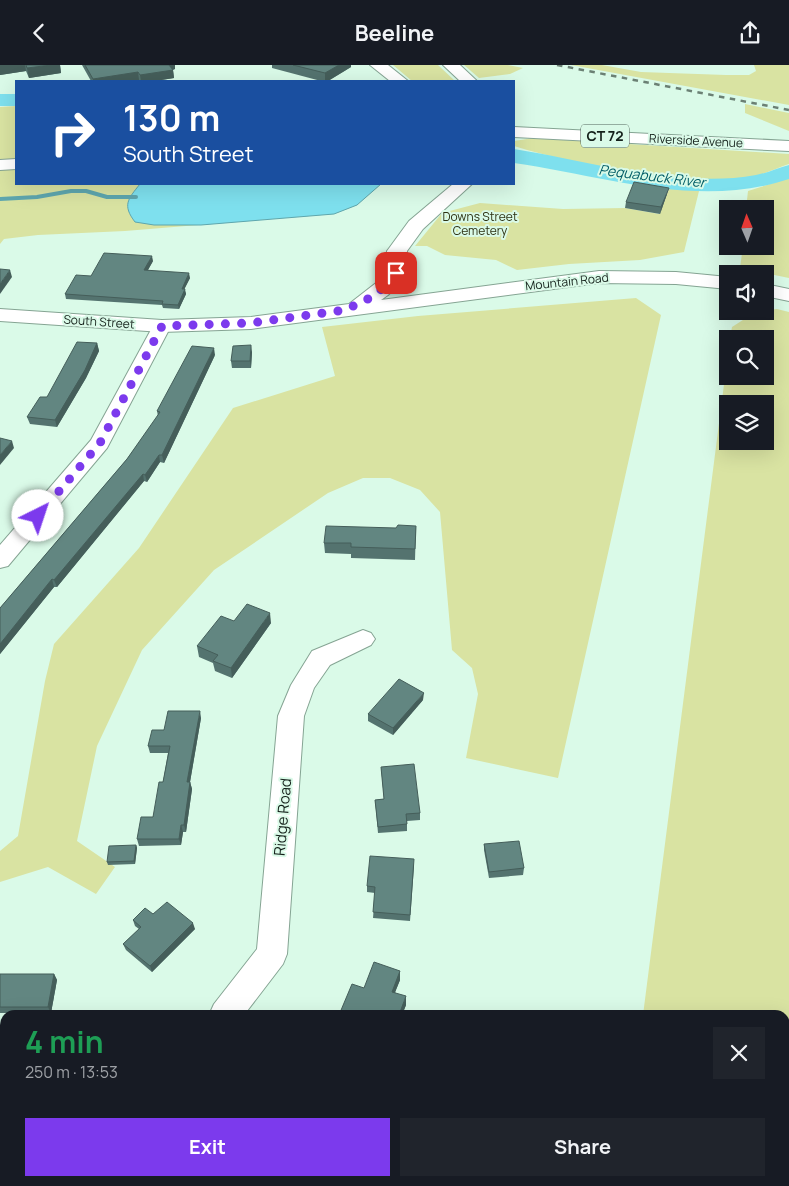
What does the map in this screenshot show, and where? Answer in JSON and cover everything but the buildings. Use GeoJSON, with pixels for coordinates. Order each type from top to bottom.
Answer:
{"type":"FeatureCollection","features":[{"type":"Feature","properties":{"kind":"main road"},"geometry":{"type":"LineString","coordinates":[[378,65],[399,80]]}},
{"type":"Feature","properties":{"kind":"main road"},"geometry":{"type":"LineString","coordinates":[[451,65],[468,80]]}},
{"type":"Feature","properties":{"kind":"main road","name":"Riverside Avenue"},"geometry":{"type":"LineString","coordinates":[[515,132],[789,146]]}},
{"type":"Feature","properties":{"kind":"main road"},"geometry":{"type":"LineString","coordinates":[[0,155],[15,154]]}},
{"type":"Feature","properties":{"kind":"main road"},"geometry":{"type":"LineString","coordinates":[[0,165],[15,164]]}},
{"type":"Feature","properties":{"kind":"main road"},"geometry":{"type":"LineString","coordinates":[[345,310],[372,297],[395,278],[397,254],[416,225],[462,185]]}},
{"type":"Feature","properties":{"kind":"main road","name":"Mountain Road"},"geometry":{"type":"LineString","coordinates":[[407,301],[599,277],[676,278],[719,282]]}},
{"type":"Feature","properties":{"kind":"main road"},"geometry":{"type":"LineString","coordinates":[[395,278],[422,289],[457,295]]}},
{"type":"Feature","properties":{"kind":"main road"},"geometry":{"type":"LineString","coordinates":[[774,292],[789,295]]}},
{"type":"Feature","properties":{"kind":"main road","name":"South Street"},"geometry":{"type":"LineString","coordinates":[[0,315],[162,326],[251,323],[407,301]]}},
{"type":"Feature","properties":{"kind":"street"},"geometry":{"type":"LineString","coordinates":[[0,560],[100,443],[162,326]]}},
{"type":"Feature","properties":{"kind":"street","name":"Ridge Road"},"geometry":{"type":"LineString","coordinates":[[230,1010],[272,954],[291,716],[303,685],[321,658],[363,639]]}},
{"type":"Feature","properties":{"kind":"green space"},"geometry":{"type":"Polygon","coordinates":[[[393,65],[438,65],[454,80],[411,80],[393,65]]]}},
{"type":"Feature","properties":{"kind":"green space"},"geometry":{"type":"Polygon","coordinates":[[[464,65],[508,65],[523,68],[510,74],[479,78],[464,65]]]}},
{"type":"Feature","properties":{"kind":"green space"},"geometry":{"type":"Polygon","coordinates":[[[571,65],[602,65],[641,72],[749,75],[756,71],[754,65],[789,65],[789,105],[571,65]]]}},
{"type":"Feature","properties":{"kind":"green space"},"geometry":{"type":"Polygon","coordinates":[[[745,104],[789,113],[789,131],[745,113],[745,104]]]}},
{"type":"Feature","properties":{"kind":"green space"},"geometry":{"type":"Polygon","coordinates":[[[15,106],[15,185],[380,185],[357,205],[334,214],[125,231],[38,235],[4,239],[0,244],[0,107],[15,106]]]}},
{"type":"Feature","properties":{"kind":"green space"},"geometry":{"type":"Polygon","coordinates":[[[533,138],[789,154],[789,164],[742,180],[712,182],[681,180],[540,154],[515,146],[515,141],[533,138]]]}},
{"type":"Feature","properties":{"kind":"green space"},"geometry":{"type":"Polygon","coordinates":[[[789,178],[789,278],[774,275],[774,265],[740,265],[742,255],[774,255],[774,200],[747,200],[748,191],[789,178]]]}},
{"type":"Feature","properties":{"kind":"green space","name":"Downs Street Cemetery"},"geometry":{"type":"Polygon","coordinates":[[[671,184],[700,187],[684,252],[640,260],[569,264],[517,270],[496,260],[445,255],[427,246],[415,246],[442,213],[480,203],[563,209],[625,208],[659,214],[671,184]]]}},
{"type":"Feature","properties":{"kind":"green space"},"geometry":{"type":"Polygon","coordinates":[[[636,298],[661,315],[558,778],[466,758],[478,694],[472,668],[452,650],[440,512],[420,490],[390,478],[363,478],[328,493],[214,570],[142,650],[97,746],[77,841],[115,867],[96,894],[48,867],[0,882],[0,851],[18,836],[45,681],[54,644],[139,548],[233,408],[335,376],[322,327],[418,316],[636,298]]]}},
{"type":"Feature","properties":{"kind":"green space"},"geometry":{"type":"Polygon","coordinates":[[[774,309],[789,312],[789,1010],[644,1010],[719,423],[719,450],[774,450],[774,395],[723,395],[724,385],[774,385],[774,330],[732,330],[732,327],[743,320],[774,320],[774,309]]]}},
{"type":"Feature","properties":{"kind":"water"},"geometry":{"type":"Polygon","coordinates":[[[139,185],[380,185],[357,205],[334,214],[201,225],[154,225],[135,222],[128,206],[132,194],[139,185]]]}},
{"type":"Feature","properties":{"kind":"waterway","name":"Pequabuck River"},"geometry":{"type":"LineString","coordinates":[[0,100],[15,100]]}},
{"type":"Feature","properties":{"kind":"waterway","name":"Pequabuck River"},"geometry":{"type":"LineString","coordinates":[[515,156],[616,174],[691,184],[727,185],[760,181],[789,172]]}},
{"type":"Feature","properties":{"kind":"waterway"},"geometry":{"type":"LineString","coordinates":[[0,199],[37,197],[71,191],[86,191],[107,197],[136,197]]}},
{"type":"Feature","properties":{"kind":"railway"},"geometry":{"type":"LineString","coordinates":[[557,65],[789,110]]}},
{"type":"Feature","properties":{"kind":"route"},"geometry":{"type":"LineString","coordinates":[[38,516],[100,443],[162,326],[251,323],[345,310],[381,291],[395,278],[396,273]]}}]}
